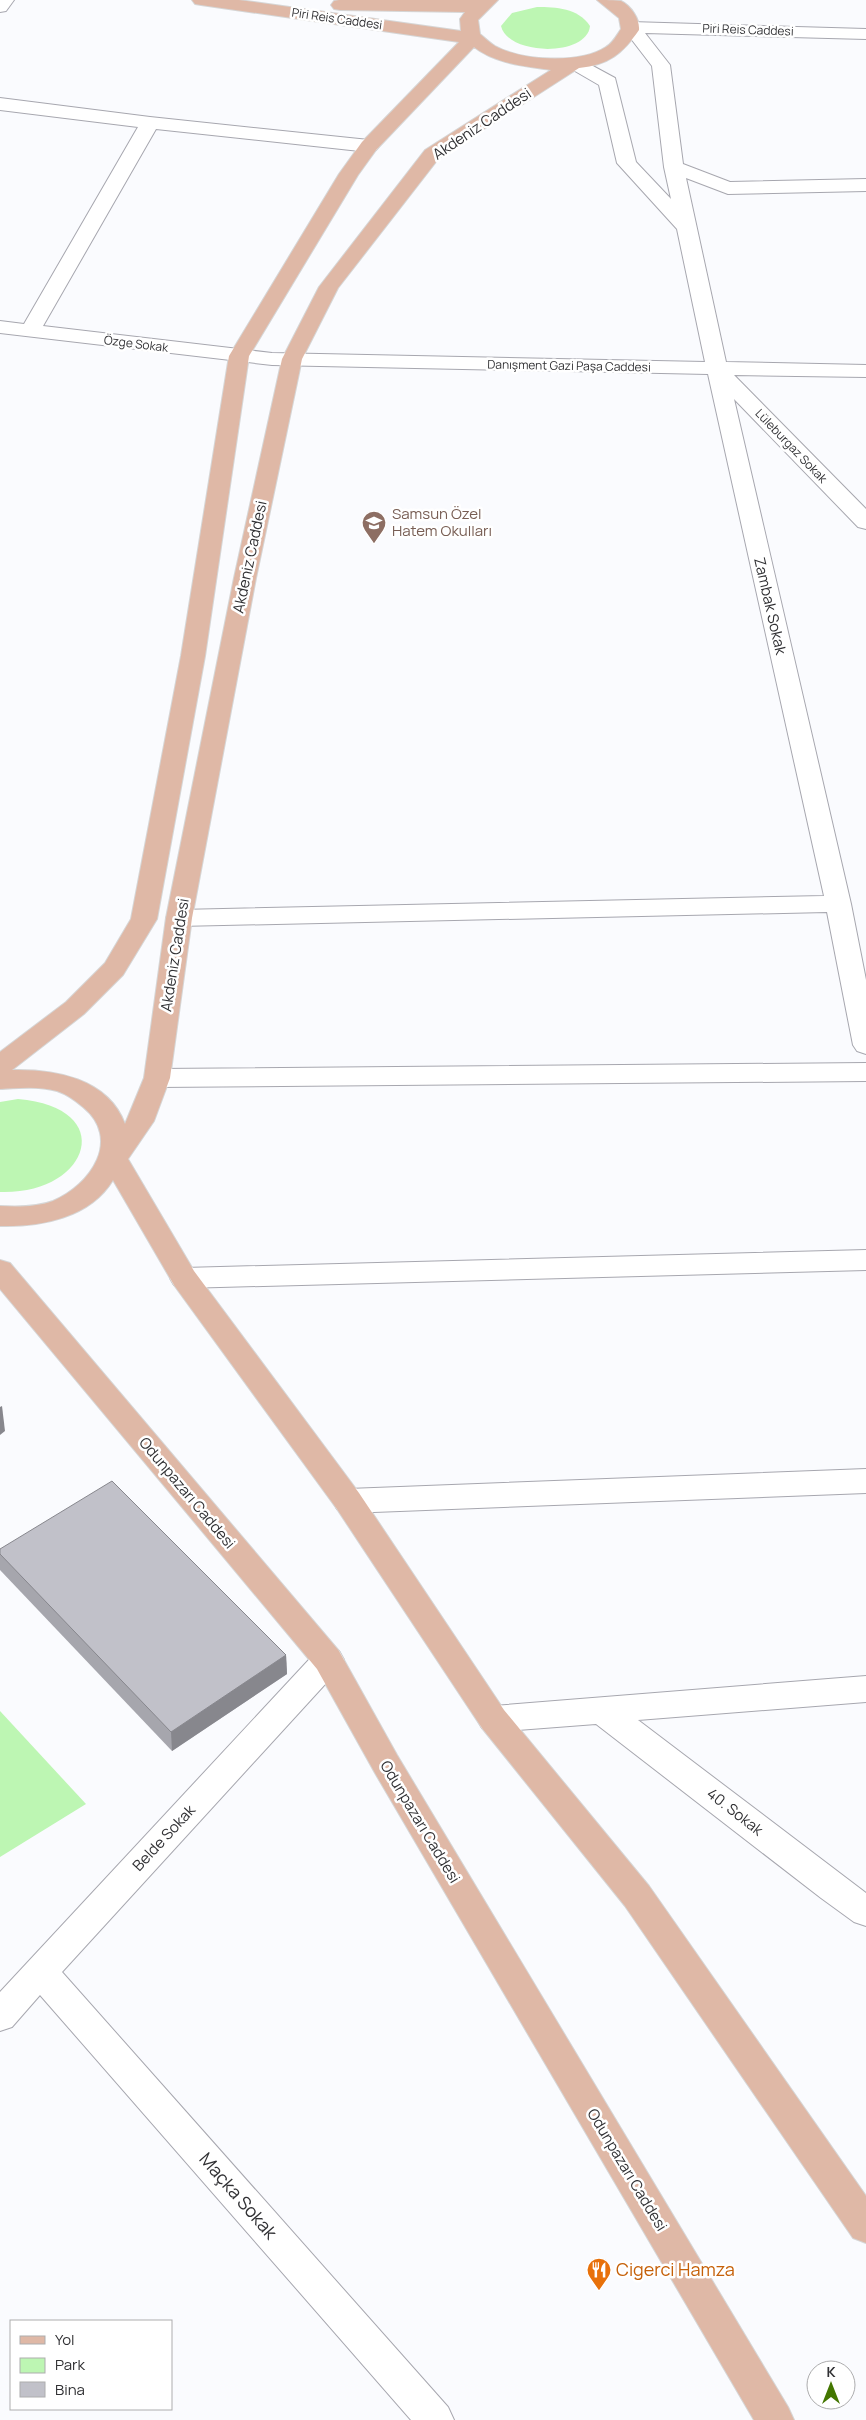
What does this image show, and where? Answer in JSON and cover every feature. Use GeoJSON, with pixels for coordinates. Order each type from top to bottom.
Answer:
{"type":"FeatureCollection","features":[{"type":"Feature","properties":{"kind":"main road","name":"Piri Reis Caddesi"},"geometry":{"type":"LineString","coordinates":[[201,0],[473,38]]}},
{"type":"Feature","properties":{"kind":"main road"},"geometry":{"type":"LineString","coordinates":[[606,0],[620,9],[630,23]]}},
{"type":"Feature","properties":{"kind":"main road"},"geometry":{"type":"LineString","coordinates":[[483,3],[468,19],[469,32],[479,45],[498,56],[522,62],[548,65],[574,63],[598,58],[616,49],[627,38],[637,0]]}},
{"type":"Feature","properties":{"kind":"main road"},"geometry":{"type":"LineString","coordinates":[[221,3],[483,3]]}},
{"type":"Feature","properties":{"kind":"main road"},"geometry":{"type":"LineString","coordinates":[[0,1066],[75,1008],[114,969],[144,919],[193,656],[239,356],[349,174],[369,146],[473,38]]}},
{"type":"Feature","properties":{"kind":"main road","name":"Akdeniz Caddesi"},"geometry":{"type":"LineString","coordinates":[[0,1216],[23,1217],[64,1206],[96,1185],[141,1121],[157,1078],[179,918],[245,578],[282,359],[329,287],[432,154],[574,63]]}},
{"type":"Feature","properties":{"kind":"main road"},"geometry":{"type":"LineString","coordinates":[[0,1080],[31,1078],[62,1084],[88,1096],[106,1113],[115,1135],[114,1158],[184,1278],[348,1500],[493,1719],[637,1896],[866,2226]]}},
{"type":"Feature","properties":{"kind":"main road","name":"Odunpazarı Caddesi"},"geometry":{"type":"LineString","coordinates":[[0,1270],[328,1660],[391,1773],[775,2420]]}},
{"type":"Feature","properties":{"kind":"street"},"geometry":{"type":"LineString","coordinates":[[0,7],[5,0]]}},
{"type":"Feature","properties":{"kind":"street","name":"Piri Reis Caddesi"},"geometry":{"type":"LineString","coordinates":[[630,23],[866,34]]}},
{"type":"Feature","properties":{"kind":"street","name":"Zambak Sokak"},"geometry":{"type":"LineString","coordinates":[[630,23],[662,65],[674,167],[686,228],[838,904],[866,1045]]}},
{"type":"Feature","properties":{"kind":"street"},"geometry":{"type":"LineString","coordinates":[[574,63],[608,82],[627,163],[686,228]]}},
{"type":"Feature","properties":{"kind":"street"},"geometry":{"type":"LineString","coordinates":[[0,104],[150,123],[369,146]]}},
{"type":"Feature","properties":{"kind":"street"},"geometry":{"type":"LineString","coordinates":[[30,331],[150,123]]}},
{"type":"Feature","properties":{"kind":"street"},"geometry":{"type":"LineString","coordinates":[[674,167],[728,188],[866,185]]}},
{"type":"Feature","properties":{"kind":"street","name":"Özge Sokak"},"geometry":{"type":"LineString","coordinates":[[0,327],[239,356],[282,359]]}},
{"type":"Feature","properties":{"kind":"street","name":"Danışment Gazi Paşa Caddesi"},"geometry":{"type":"LineString","coordinates":[[282,359],[866,371]]}},
{"type":"Feature","properties":{"kind":"street","name":"Lüleburgaz Sokak"},"geometry":{"type":"LineString","coordinates":[[717,369],[866,522]]}},
{"type":"Feature","properties":{"kind":"street"},"geometry":{"type":"LineString","coordinates":[[179,918],[838,904]]}},
{"type":"Feature","properties":{"kind":"street"},"geometry":{"type":"LineString","coordinates":[[157,1078],[866,1072]]}},
{"type":"Feature","properties":{"kind":"street"},"geometry":{"type":"LineString","coordinates":[[184,1278],[866,1260]]}},
{"type":"Feature","properties":{"kind":"street"},"geometry":{"type":"LineString","coordinates":[[348,1500],[866,1480]]}},
{"type":"Feature","properties":{"kind":"street","name":"Belde Sokak"},"geometry":{"type":"LineString","coordinates":[[0,2016],[328,1660]]}},
{"type":"Feature","properties":{"kind":"street"},"geometry":{"type":"LineString","coordinates":[[493,1719],[604,1712],[866,1690]]}},
{"type":"Feature","properties":{"kind":"street","name":"40. Sokak"},"geometry":{"type":"LineString","coordinates":[[604,1712],[832,1888],[866,1912]]}},
{"type":"Feature","properties":{"kind":"street","name":"Maçka Sokak"},"geometry":{"type":"LineString","coordinates":[[41,1972],[435,2420]]}},
{"type":"Feature","properties":{"kind":"green space"},"geometry":{"type":"Polygon","coordinates":[[[537,7],[559,8],[579,15],[590,26],[586,36],[576,43],[562,48],[547,49],[517,43],[507,36],[501,26],[512,13],[537,7]]]}},
{"type":"Feature","properties":{"kind":"green space"},"geometry":{"type":"Polygon","coordinates":[[[18,1099],[50,1106],[71,1118],[81,1133],[81,1150],[72,1166],[55,1180],[31,1189],[0,1192],[0,1102],[18,1099]]]}},
{"type":"Feature","properties":{"kind":"green space"},"geometry":{"type":"Polygon","coordinates":[[[0,1711],[86,1804],[0,1857],[0,1711]]]}},
{"type":"Feature","properties":{"kind":"building"},"geometry":{"type":"Polygon","coordinates":[[[112,1481],[286,1655],[171,1732],[0,1554],[0,1549],[112,1481]]]}},
{"type":"Feature","properties":{"kind":"place","name":"Samsun Özel Hatem Okulları"},"geometry":{"type":"Point","coordinates":[374,544]}},
{"type":"Feature","properties":{"kind":"place","name":"Cigerci Hamza"},"geometry":{"type":"Point","coordinates":[599,2291]}}]}
